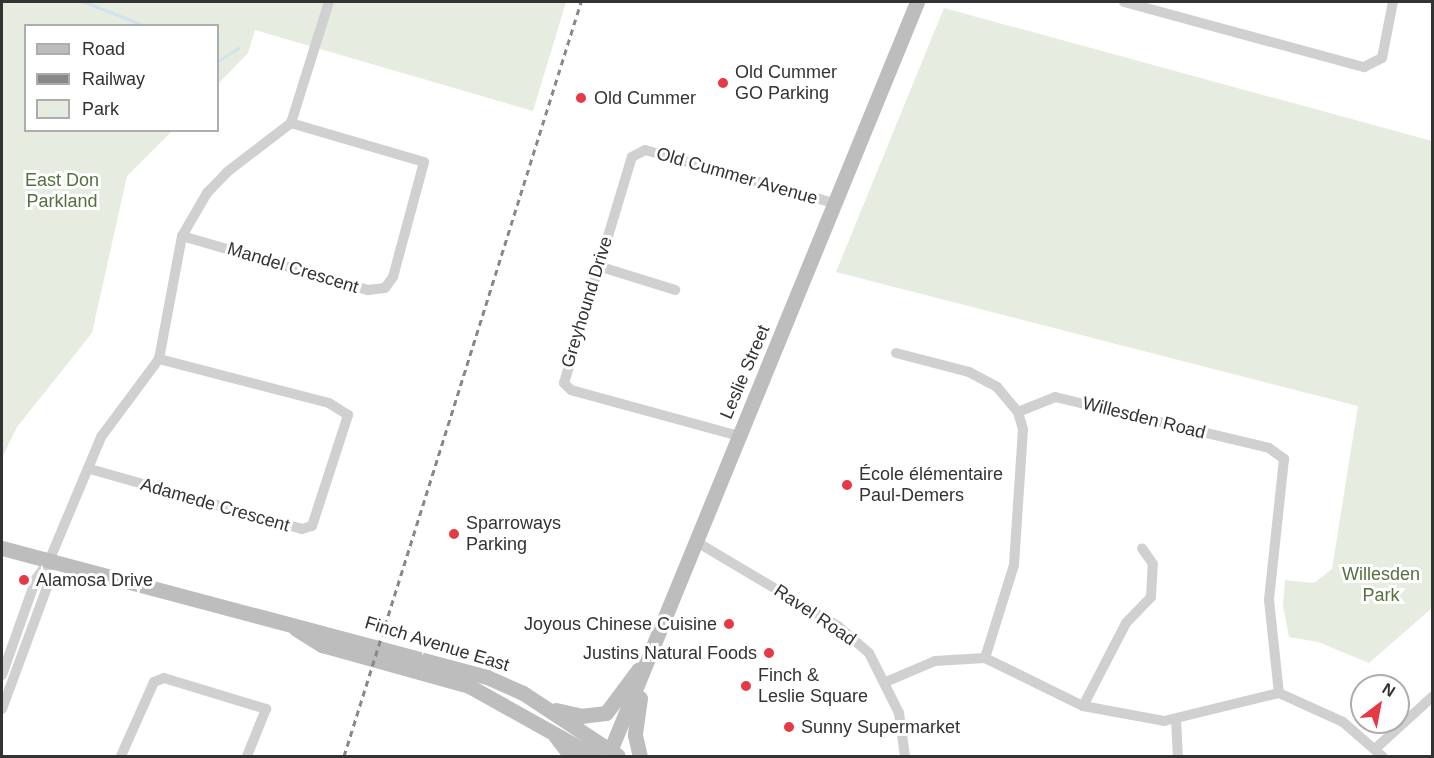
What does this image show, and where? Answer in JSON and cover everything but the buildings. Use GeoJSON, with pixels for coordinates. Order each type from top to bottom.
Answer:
{"type":"FeatureCollection","features":[{"type":"Feature","properties":{"kind":"main road","name":"Leslie Street"},"geometry":{"type":"LineString","coordinates":[[613,755],[695,541],[837,204],[914,2]]}},
{"type":"Feature","properties":{"kind":"main road","name":"Finch Avenue East"},"geometry":{"type":"LineString","coordinates":[[2,548],[296,629],[330,632],[486,677],[538,703],[613,755]]}},
{"type":"Feature","properties":{"kind":"main road","name":"Finch Avenue East"},"geometry":{"type":"LineString","coordinates":[[296,629],[322,645],[469,686],[539,721],[594,756]]}},
{"type":"Feature","properties":{"kind":"main road"},"geometry":{"type":"LineString","coordinates":[[538,703],[582,716],[606,713],[652,650]]}},
{"type":"Feature","properties":{"kind":"main road"},"geometry":{"type":"LineString","coordinates":[[640,756],[635,724],[645,669]]}},
{"type":"Feature","properties":{"kind":"main road"},"geometry":{"type":"LineString","coordinates":[[539,721],[571,756]]}},
{"type":"Feature","properties":{"kind":"street"},"geometry":{"type":"LineString","coordinates":[[2,675],[36,579],[49,561],[90,469],[101,436],[159,359],[182,236],[207,193],[227,172],[291,123],[329,2]]}},
{"type":"Feature","properties":{"kind":"street"},"geometry":{"type":"LineString","coordinates":[[1124,2],[1364,67],[1382,58],[1393,2]]}},
{"type":"Feature","properties":{"kind":"street","name":"Mandel Crescent"},"geometry":{"type":"LineString","coordinates":[[182,236],[368,290],[385,288],[393,277],[424,162],[291,123]]}},
{"type":"Feature","properties":{"kind":"street","name":"Old Cummer Avenue"},"geometry":{"type":"LineString","coordinates":[[637,151],[837,204]]}},
{"type":"Feature","properties":{"kind":"street","name":"Greyhound Drive"},"geometry":{"type":"LineString","coordinates":[[637,151],[598,266],[564,383],[571,390],[739,436]]}},
{"type":"Feature","properties":{"kind":"street"},"geometry":{"type":"LineString","coordinates":[[598,266],[675,290]]}},
{"type":"Feature","properties":{"kind":"street"},"geometry":{"type":"LineString","coordinates":[[896,353],[969,372],[997,387],[1018,412],[1023,429],[1014,565],[984,658]]}},
{"type":"Feature","properties":{"kind":"street","name":"Adamede Crescent"},"geometry":{"type":"LineString","coordinates":[[90,469],[302,529],[312,526],[348,415],[329,403],[159,359]]}},
{"type":"Feature","properties":{"kind":"street","name":"Willesden Road"},"geometry":{"type":"LineString","coordinates":[[1018,412],[1056,396],[1269,448],[1284,459],[1269,600],[1279,693]]}},
{"type":"Feature","properties":{"kind":"street","name":"Ravel Road"},"geometry":{"type":"LineString","coordinates":[[695,541],[838,626],[869,653],[888,681],[905,756]]}},
{"type":"Feature","properties":{"kind":"street"},"geometry":{"type":"LineString","coordinates":[[1083,706],[1126,623],[1151,597],[1153,564],[1142,548]]}},
{"type":"Feature","properties":{"kind":"street"},"geometry":{"type":"LineString","coordinates":[[2,709],[49,582],[49,561]]}},
{"type":"Feature","properties":{"kind":"street"},"geometry":{"type":"LineString","coordinates":[[888,681],[935,661],[984,658],[1083,706],[1135,719],[1176,720],[1279,693],[1343,722],[1378,753],[1432,697]]}},
{"type":"Feature","properties":{"kind":"street"},"geometry":{"type":"LineString","coordinates":[[121,756],[154,682],[164,678],[266,709],[247,756]]}},
{"type":"Feature","properties":{"kind":"street"},"geometry":{"type":"LineString","coordinates":[[1176,720],[1178,756]]}},
{"type":"Feature","properties":{"kind":"green space","name":"East Don Parkland"},"geometry":{"type":"Polygon","coordinates":[[[2,2],[566,2],[533,111],[255,30],[248,53],[219,83],[219,24],[24,24],[24,132],[171,132],[127,176],[92,333],[17,427],[2,458],[2,2]]]}},
{"type":"Feature","properties":{"kind":"green space","name":"Willesden Park"},"geometry":{"type":"Polygon","coordinates":[[[944,8],[1432,141],[1432,608],[1369,663],[1318,642],[1289,637],[1283,605],[1285,580],[1314,583],[1332,569],[1358,406],[836,272],[944,8]]]}},
{"type":"Feature","properties":{"kind":"waterway"},"geometry":{"type":"LineString","coordinates":[[85,2],[140,24]]}},
{"type":"Feature","properties":{"kind":"waterway"},"geometry":{"type":"LineString","coordinates":[[219,60],[238,48]]}},
{"type":"Feature","properties":{"kind":"railway"},"geometry":{"type":"LineString","coordinates":[[344,756],[581,2]]}},
{"type":"Feature","properties":{"kind":"place","name":"Old Cummer GO Parking"},"geometry":{"type":"Point","coordinates":[723,83]}},
{"type":"Feature","properties":{"kind":"place","name":"Old Cummer"},"geometry":{"type":"Point","coordinates":[581,98]}},
{"type":"Feature","properties":{"kind":"place","name":"École élémentaire Paul-Demers"},"geometry":{"type":"Point","coordinates":[847,485]}},
{"type":"Feature","properties":{"kind":"place","name":"Sparroways Parking"},"geometry":{"type":"Point","coordinates":[454,534]}},
{"type":"Feature","properties":{"kind":"place","name":"Alamosa Drive"},"geometry":{"type":"Point","coordinates":[24,580]}},
{"type":"Feature","properties":{"kind":"place","name":"Joyous Chinese Cuisine"},"geometry":{"type":"Point","coordinates":[729,624]}},
{"type":"Feature","properties":{"kind":"place","name":"Justins Natural Foods"},"geometry":{"type":"Point","coordinates":[769,653]}},
{"type":"Feature","properties":{"kind":"place","name":"Finch & Leslie Square"},"geometry":{"type":"Point","coordinates":[746,686]}},
{"type":"Feature","properties":{"kind":"place","name":"Sunny Supermarket"},"geometry":{"type":"Point","coordinates":[789,727]}}]}
